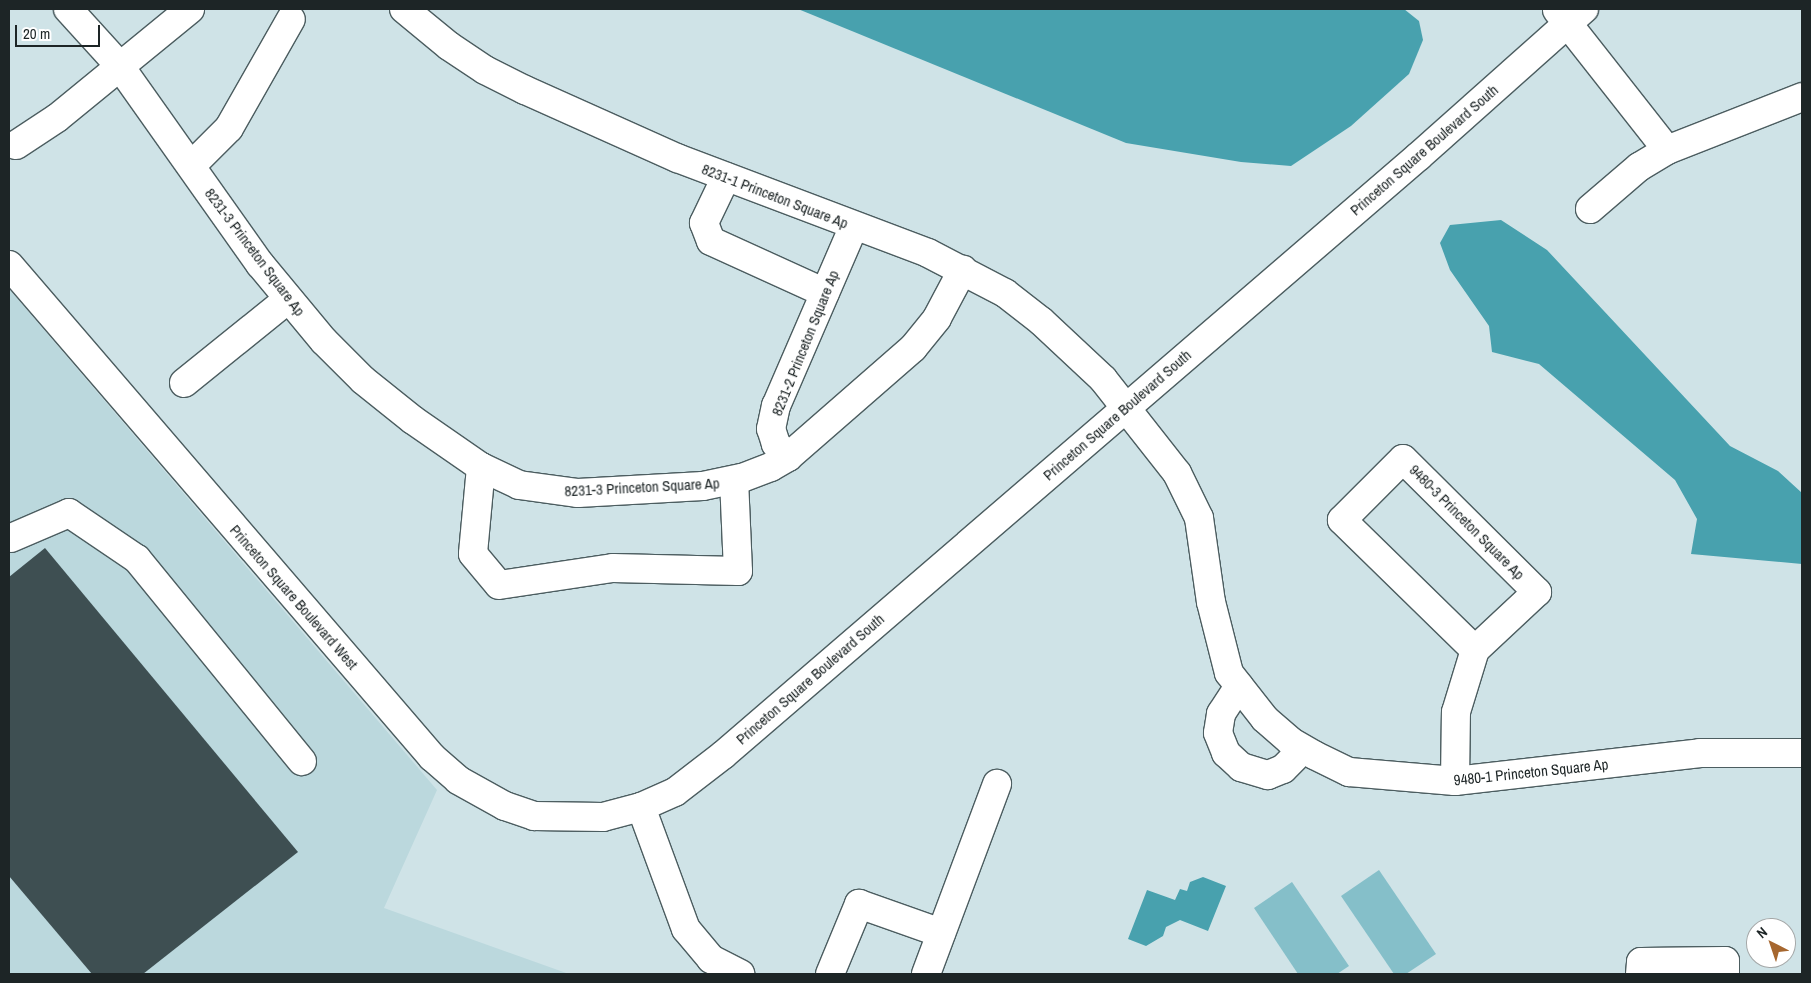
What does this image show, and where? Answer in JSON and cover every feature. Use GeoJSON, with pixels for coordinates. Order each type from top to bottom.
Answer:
{"type":"FeatureCollection","features":[{"type":"Feature","properties":{"kind":"street","name":"8231-3 Princeton Square Ap"},"geometry":{"type":"LineString","coordinates":[[68,9],[120,65],[288,299],[363,380],[481,467],[520,485],[553,492],[703,486],[734,480],[771,467],[788,457],[913,348],[937,318],[963,269]]}},
{"type":"Feature","properties":{"kind":"street"},"geometry":{"type":"LineString","coordinates":[[16,145],[57,118],[190,9]]}},
{"type":"Feature","properties":{"kind":"street","name":"8231-1 Princeton Square Ap"},"geometry":{"type":"LineString","coordinates":[[404,9],[449,46],[485,70],[677,158],[963,269],[1005,293],[1042,321],[1078,353],[1127,406]]}},
{"type":"Feature","properties":{"kind":"street"},"geometry":{"type":"LineString","coordinates":[[1569,14],[1668,150]]}},
{"type":"Feature","properties":{"kind":"street","name":"Princeton Square Boulevard South"},"geometry":{"type":"LineString","coordinates":[[641,807],[675,792],[723,755],[1127,406],[1569,14]]}},
{"type":"Feature","properties":{"kind":"street"},"geometry":{"type":"LineString","coordinates":[[192,165],[229,128],[291,19]]}},
{"type":"Feature","properties":{"kind":"street"},"geometry":{"type":"LineString","coordinates":[[1590,209],[1639,167],[1668,150],[1802,97]]}},
{"type":"Feature","properties":{"kind":"street"},"geometry":{"type":"LineString","coordinates":[[726,177],[704,223],[712,241],[825,293]]}},
{"type":"Feature","properties":{"kind":"street","name":"8231-2 Princeton Square Ap"},"geometry":{"type":"LineString","coordinates":[[788,457],[776,444],[772,429],[776,406],[854,226]]}},
{"type":"Feature","properties":{"kind":"street","name":"Princeton Square Boulevard West"},"geometry":{"type":"LineString","coordinates":[[9,265],[432,757],[458,780],[505,806],[534,816],[603,817],[641,807]]}},
{"type":"Feature","properties":{"kind":"street"},"geometry":{"type":"LineString","coordinates":[[184,383],[288,299]]}},
{"type":"Feature","properties":{"kind":"street","name":"9480-1 Princeton Square Ap"},"geometry":{"type":"LineString","coordinates":[[1127,406],[1177,473],[1199,518],[1222,651],[1229,673],[1265,719],[1303,748],[1349,772],[1455,781],[1700,753],[1802,753]]}},
{"type":"Feature","properties":{"kind":"street","name":"9480-3 Princeton Square Ap"},"geometry":{"type":"LineString","coordinates":[[1455,781],[1456,712],[1475,650],[1537,592],[1402,458],[1342,520],[1475,650]]}},
{"type":"Feature","properties":{"kind":"street"},"geometry":{"type":"LineString","coordinates":[[481,467],[473,554],[499,585],[613,568],[738,571],[734,480]]}},
{"type":"Feature","properties":{"kind":"street"},"geometry":{"type":"LineString","coordinates":[[10,538],[69,513],[137,559],[302,761]]}},
{"type":"Feature","properties":{"kind":"street"},"geometry":{"type":"LineString","coordinates":[[1239,686],[1221,714],[1218,733],[1226,753],[1241,767],[1268,775],[1283,769],[1303,748]]}},
{"type":"Feature","properties":{"kind":"street"},"geometry":{"type":"LineString","coordinates":[[926,974],[997,784]]}},
{"type":"Feature","properties":{"kind":"street"},"geometry":{"type":"LineString","coordinates":[[641,807],[686,929],[711,958],[740,974]]}},
{"type":"Feature","properties":{"kind":"street"},"geometry":{"type":"LineString","coordinates":[[830,974],[859,904],[941,933]]}},
{"type":"Feature","properties":{"kind":"street"},"geometry":{"type":"LineString","coordinates":[[1640,974],[1640,962],[1725,961],[1725,974]]}},
{"type":"Feature","properties":{"kind":"shaded area"},"geometry":{"type":"Polygon","coordinates":[[[798,9],[1404,9],[1419,21],[1423,40],[1409,74],[1351,126],[1291,166],[1241,162],[1126,143],[798,9]]]}},
{"type":"Feature","properties":{"kind":"shaded area"},"geometry":{"type":"Polygon","coordinates":[[[1501,220],[1547,250],[1730,446],[1778,471],[1802,493],[1802,564],[1691,554],[1697,519],[1675,480],[1539,364],[1492,352],[1489,326],[1450,270],[1440,243],[1450,225],[1501,220]]]}},
{"type":"Feature","properties":{"kind":"shaded area"},"geometry":{"type":"Polygon","coordinates":[[[9,289],[437,790],[384,908],[569,974],[9,974],[9,289]]]}},
{"type":"Feature","properties":{"kind":"shaded area"},"geometry":{"type":"Polygon","coordinates":[[[1379,870],[1436,954],[1406,974],[1394,974],[1341,896],[1379,870]]]}},
{"type":"Feature","properties":{"kind":"shaded area"},"geometry":{"type":"Polygon","coordinates":[[[1203,877],[1226,886],[1208,931],[1180,920],[1166,927],[1163,936],[1146,946],[1128,939],[1147,890],[1175,900],[1180,889],[1187,891],[1190,882],[1203,877]]]}},
{"type":"Feature","properties":{"kind":"shaded area"},"geometry":{"type":"Polygon","coordinates":[[[1292,882],[1349,966],[1337,974],[1298,974],[1254,908],[1292,882]]]}},
{"type":"Feature","properties":{"kind":"building"},"geometry":{"type":"Polygon","coordinates":[[[45,548],[298,852],[143,974],[92,974],[9,876],[9,577],[45,548]]]}}]}
